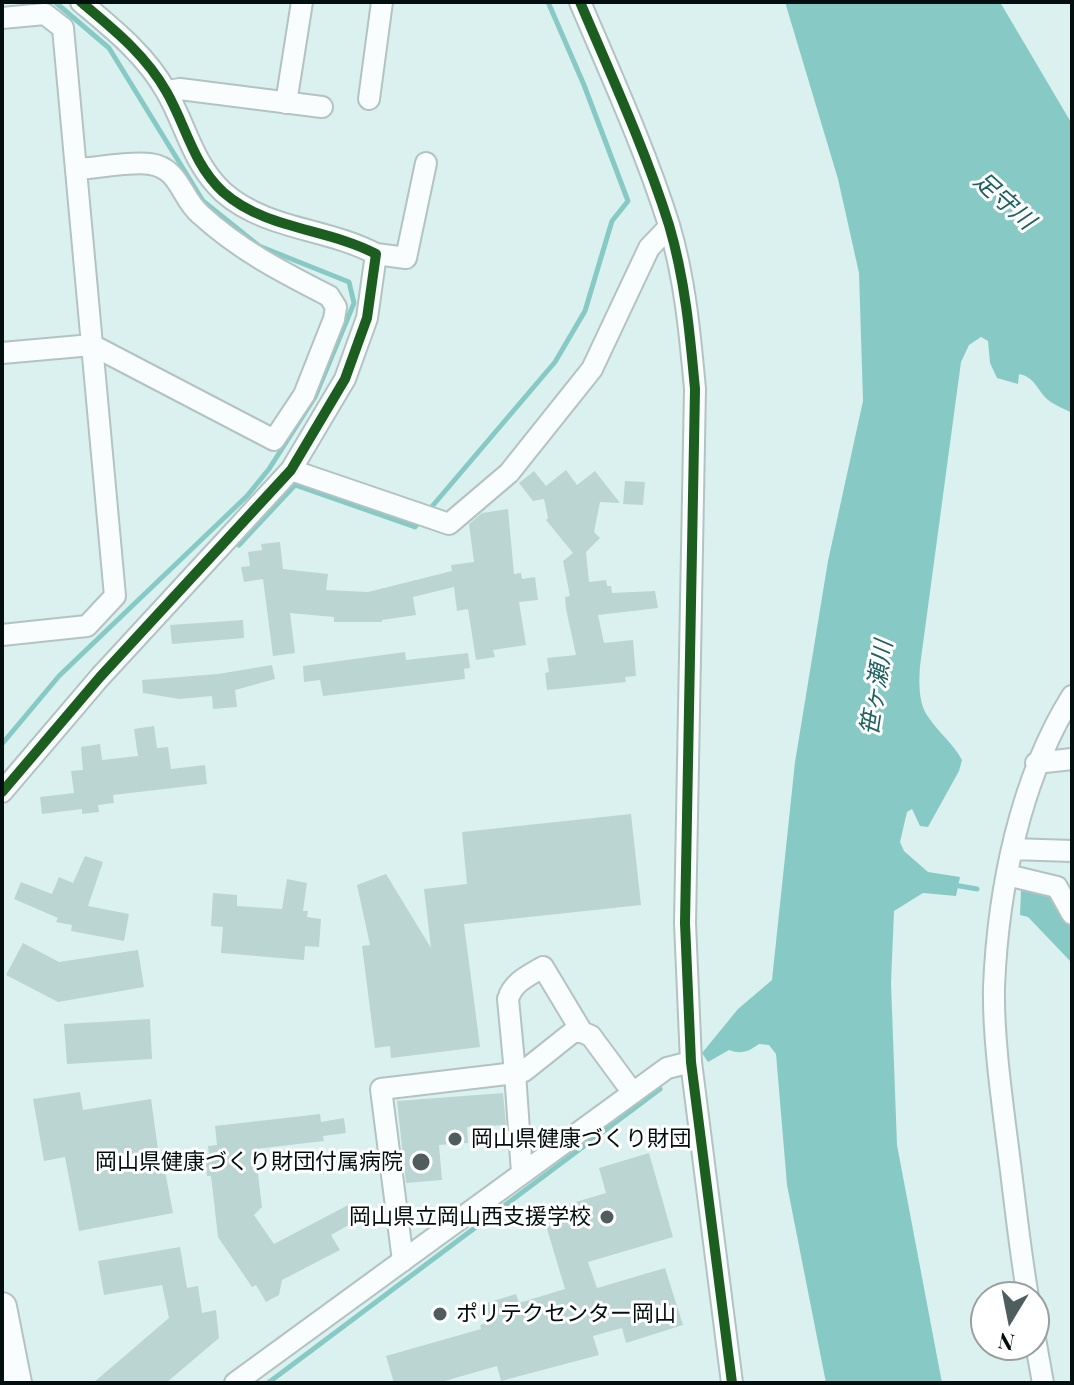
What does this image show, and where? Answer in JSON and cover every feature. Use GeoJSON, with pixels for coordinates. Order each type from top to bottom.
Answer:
{"type":"FeatureCollection","features":[{"type":"Feature","properties":{"kind":"highway"},"geometry":{"type":"LineString","coordinates":[[2,1307],[17,1383]]}},
{"type":"Feature","properties":{"kind":"street"},"geometry":{"type":"LineString","coordinates":[[81,2],[138,51],[167,91],[199,165],[223,191],[246,209],[279,223],[361,246],[376,254],[406,258],[426,163]]}},
{"type":"Feature","properties":{"kind":"street"},"geometry":{"type":"LineString","coordinates":[[286,103],[302,2]]}},
{"type":"Feature","properties":{"kind":"street"},"geometry":{"type":"LineString","coordinates":[[369,99],[382,2]]}},
{"type":"Feature","properties":{"kind":"street"},"geometry":{"type":"LineString","coordinates":[[580,2],[645,156],[669,227],[687,307],[695,389],[685,923],[691,1062],[732,1383]]}},
{"type":"Feature","properties":{"kind":"street"},"geometry":{"type":"LineString","coordinates":[[2,18],[45,14],[63,28],[115,596],[87,626],[2,635]]}},
{"type":"Feature","properties":{"kind":"street"},"geometry":{"type":"LineString","coordinates":[[167,91],[180,89],[322,107]]}},
{"type":"Feature","properties":{"kind":"street"},"geometry":{"type":"LineString","coordinates":[[2,353],[92,345],[274,440],[304,395],[334,319],[336,307],[329,296],[253,257],[197,212],[177,178],[166,170],[150,164],[77,169]]}},
{"type":"Feature","properties":{"kind":"street"},"geometry":{"type":"LineString","coordinates":[[291,470],[449,524],[509,473],[592,369],[649,248],[669,227]]}},
{"type":"Feature","properties":{"kind":"street"},"geometry":{"type":"LineString","coordinates":[[2,792],[100,677],[291,470],[345,379],[367,318],[376,254]]}},
{"type":"Feature","properties":{"kind":"street"},"geometry":{"type":"LineString","coordinates":[[1026,1281],[1001,1092],[994,989],[1012,849],[1036,763],[1072,696]]}},
{"type":"Feature","properties":{"kind":"street"},"geometry":{"type":"LineString","coordinates":[[1036,763],[1072,759]]}},
{"type":"Feature","properties":{"kind":"street"},"geometry":{"type":"LineString","coordinates":[[1012,849],[1072,851]]}},
{"type":"Feature","properties":{"kind":"street"},"geometry":{"type":"LineString","coordinates":[[1007,875],[1057,887],[1072,914]]}},
{"type":"Feature","properties":{"kind":"street"},"geometry":{"type":"LineString","coordinates":[[522,1173],[508,999],[510,991],[543,967],[582,1032]]}},
{"type":"Feature","properties":{"kind":"street"},"geometry":{"type":"LineString","coordinates":[[403,1261],[381,1089],[524,1071],[573,1032],[582,1032],[591,1036],[633,1093]]}},
{"type":"Feature","properties":{"kind":"street"},"geometry":{"type":"LineString","coordinates":[[235,1383],[667,1068],[691,1062]]}},
{"type":"Feature","properties":{"kind":"street"},"geometry":{"type":"LineString","coordinates":[[1039,1361],[1043,1383]]}},
{"type":"Feature","properties":{"kind":"water"},"geometry":{"type":"Polygon","coordinates":[[[785,2],[1000,2],[1072,124],[1072,413],[1048,400],[1024,376],[1019,374],[1018,384],[997,378],[990,363],[988,341],[981,337],[969,345],[961,362],[919,679],[925,712],[962,760],[928,827],[920,826],[912,809],[907,812],[900,842],[904,851],[928,872],[960,877],[956,896],[923,893],[894,911],[891,983],[897,1145],[942,1383],[826,1383],[787,1185],[776,1054],[769,1045],[759,1044],[745,1052],[729,1050],[708,1062],[702,1053],[738,1009],[772,980],[795,762],[828,561],[863,401],[859,273],[838,179],[785,2]]]}},
{"type":"Feature","properties":{"kind":"water"},"geometry":{"type":"Polygon","coordinates":[[[1028,885],[1051,896],[1061,916],[1072,928],[1072,963],[1028,917],[1020,915],[1021,891],[1028,885]]]}},
{"type":"Feature","properties":{"kind":"building"},"geometry":{"type":"Polygon","coordinates":[[[566,470],[577,485],[595,471],[620,503],[600,502],[594,532],[600,538],[586,552],[589,582],[606,580],[612,593],[655,591],[658,608],[598,615],[604,643],[633,640],[636,676],[625,677],[626,682],[547,690],[547,658],[576,655],[566,609],[565,597],[570,596],[563,561],[573,553],[546,520],[544,499],[533,501],[519,483],[534,471],[546,486],[566,470]]]}},
{"type":"Feature","properties":{"kind":"building"},"geometry":{"type":"Polygon","coordinates":[[[625,481],[645,482],[643,505],[623,504],[625,481]]]}},
{"type":"Feature","properties":{"kind":"building"},"geometry":{"type":"Polygon","coordinates":[[[508,509],[514,574],[521,573],[522,579],[535,577],[538,600],[519,602],[526,645],[493,650],[495,657],[476,660],[468,609],[457,611],[454,587],[413,597],[416,615],[382,622],[334,622],[334,617],[290,613],[295,653],[273,656],[263,579],[244,582],[241,567],[250,566],[248,552],[262,550],[261,544],[280,542],[283,569],[328,574],[326,590],[368,592],[452,571],[451,565],[474,562],[469,524],[482,513],[508,509]]]}},
{"type":"Feature","properties":{"kind":"building"},"geometry":{"type":"Polygon","coordinates":[[[243,620],[244,638],[172,644],[170,625],[243,620]]]}},
{"type":"Feature","properties":{"kind":"building"},"geometry":{"type":"Polygon","coordinates":[[[405,652],[406,660],[468,653],[470,668],[464,669],[465,679],[323,696],[320,680],[304,682],[303,666],[405,652]]]}},
{"type":"Feature","properties":{"kind":"building"},"geometry":{"type":"Polygon","coordinates":[[[272,665],[275,679],[235,690],[237,707],[213,709],[212,696],[179,699],[143,693],[142,680],[218,674],[272,665]]]}},
{"type":"Feature","properties":{"kind":"building"},"geometry":{"type":"Polygon","coordinates":[[[154,726],[157,748],[168,747],[171,769],[205,765],[207,784],[113,795],[114,803],[98,805],[99,812],[82,814],[82,809],[42,814],[40,797],[74,793],[71,771],[83,770],[81,747],[100,744],[102,760],[138,756],[134,729],[154,726]]]}},
{"type":"Feature","properties":{"kind":"building"},"geometry":{"type":"Polygon","coordinates":[[[631,814],[641,905],[464,924],[480,1047],[391,1058],[390,1046],[375,1048],[362,946],[370,945],[357,885],[386,874],[431,948],[424,889],[467,884],[462,832],[631,814]]]}},
{"type":"Feature","properties":{"kind":"building"},"geometry":{"type":"Polygon","coordinates":[[[85,856],[103,862],[88,906],[129,914],[124,941],[71,931],[72,925],[56,922],[58,918],[14,899],[21,882],[52,894],[59,877],[73,883],[85,856]]]}},
{"type":"Feature","properties":{"kind":"building"},"geometry":{"type":"Polygon","coordinates":[[[287,879],[307,883],[303,911],[308,911],[307,917],[321,919],[319,947],[305,946],[304,960],[221,953],[223,927],[211,926],[213,893],[237,895],[237,906],[282,909],[287,879]]]}},
{"type":"Feature","properties":{"kind":"building"},"geometry":{"type":"Polygon","coordinates":[[[23,943],[59,962],[138,950],[144,987],[58,1002],[6,975],[23,943]]]}},
{"type":"Feature","properties":{"kind":"building"},"geometry":{"type":"Polygon","coordinates":[[[150,1019],[152,1059],[67,1064],[64,1024],[150,1019]]]}},
{"type":"Feature","properties":{"kind":"building"},"geometry":{"type":"Polygon","coordinates":[[[80,1092],[83,1110],[151,1099],[161,1171],[165,1171],[173,1213],[79,1231],[65,1157],[44,1161],[33,1099],[80,1092]]]}},
{"type":"Feature","properties":{"kind":"building","name":"岡山県健康づくり財団付属病院"},"geometry":{"type":"Polygon","coordinates":[[[503,1093],[506,1125],[467,1127],[468,1143],[439,1145],[442,1180],[406,1183],[397,1101],[503,1093]]]}},
{"type":"Feature","properties":{"kind":"building"},"geometry":{"type":"Polygon","coordinates":[[[320,1114],[321,1122],[344,1118],[346,1133],[323,1136],[324,1141],[255,1149],[262,1207],[254,1215],[274,1244],[352,1203],[361,1218],[331,1235],[340,1250],[282,1280],[279,1295],[266,1302],[218,1237],[211,1176],[207,1176],[205,1155],[209,1155],[208,1146],[217,1145],[215,1126],[320,1114]]]}},
{"type":"Feature","properties":{"kind":"building"},"geometry":{"type":"Polygon","coordinates":[[[649,1153],[673,1237],[588,1262],[597,1288],[665,1268],[683,1325],[626,1343],[622,1328],[593,1336],[599,1355],[501,1381],[497,1366],[438,1383],[394,1383],[386,1356],[481,1329],[480,1325],[486,1323],[480,1305],[516,1294],[519,1303],[565,1289],[542,1212],[606,1193],[599,1168],[649,1153]]]}},
{"type":"Feature","properties":{"kind":"building"},"geometry":{"type":"Polygon","coordinates":[[[180,1247],[187,1288],[198,1286],[202,1313],[216,1310],[219,1338],[166,1383],[93,1383],[169,1318],[162,1285],[104,1295],[98,1261],[180,1247]]]}},
{"type":"Feature","properties":{"kind":"waterway"},"geometry":{"type":"LineString","coordinates":[[2,744],[59,676],[247,496],[269,469],[315,397],[354,303],[349,282],[259,246],[203,201],[109,48],[55,2]]}},
{"type":"Feature","properties":{"kind":"waterway"},"geometry":{"type":"LineString","coordinates":[[429,510],[555,362],[585,311],[612,221],[628,201],[584,85],[548,2]]}},
{"type":"Feature","properties":{"kind":"waterway"},"geometry":{"type":"LineString","coordinates":[[232,539],[239,545],[295,485],[415,527],[420,521]]}},
{"type":"Feature","properties":{"kind":"waterway"},"geometry":{"type":"LineString","coordinates":[[954,885],[977,889]]}},
{"type":"Feature","properties":{"kind":"waterway"},"geometry":{"type":"LineString","coordinates":[[268,1383],[660,1089]]}},
{"type":"Feature","properties":{"kind":"cycle path"},"geometry":{"type":"LineString","coordinates":[[2,792],[100,677],[291,470],[345,379],[367,318],[376,254],[357,245],[258,214],[223,192],[204,169],[158,78],[128,43],[81,2]]}},
{"type":"Feature","properties":{"kind":"cycle path"},"geometry":{"type":"LineString","coordinates":[[580,2],[638,140],[669,225],[683,286],[691,348],[695,389],[685,923],[691,1062],[732,1383]]}},
{"type":"Feature","properties":{"kind":"place","name":"岡山県健康づくり財団"},"geometry":{"type":"Point","coordinates":[455,1139]}},
{"type":"Feature","properties":{"kind":"place","name":"岡山県健康づくり財団付属病院"},"geometry":{"type":"Point","coordinates":[421,1162]}},
{"type":"Feature","properties":{"kind":"place","name":"岡山県立岡山西支援学校"},"geometry":{"type":"Point","coordinates":[607,1217]}},
{"type":"Feature","properties":{"kind":"place","name":"ポリテクセンター岡山"},"geometry":{"type":"Point","coordinates":[440,1314]}},
{"type":"Feature","properties":{"kind":"water label","name":"足守川"},"geometry":{"type":"Point","coordinates":[1004,201]}},
{"type":"Feature","properties":{"kind":"water label","name":"笹ヶ瀬川"},"geometry":{"type":"Point","coordinates":[877,688]}}]}
